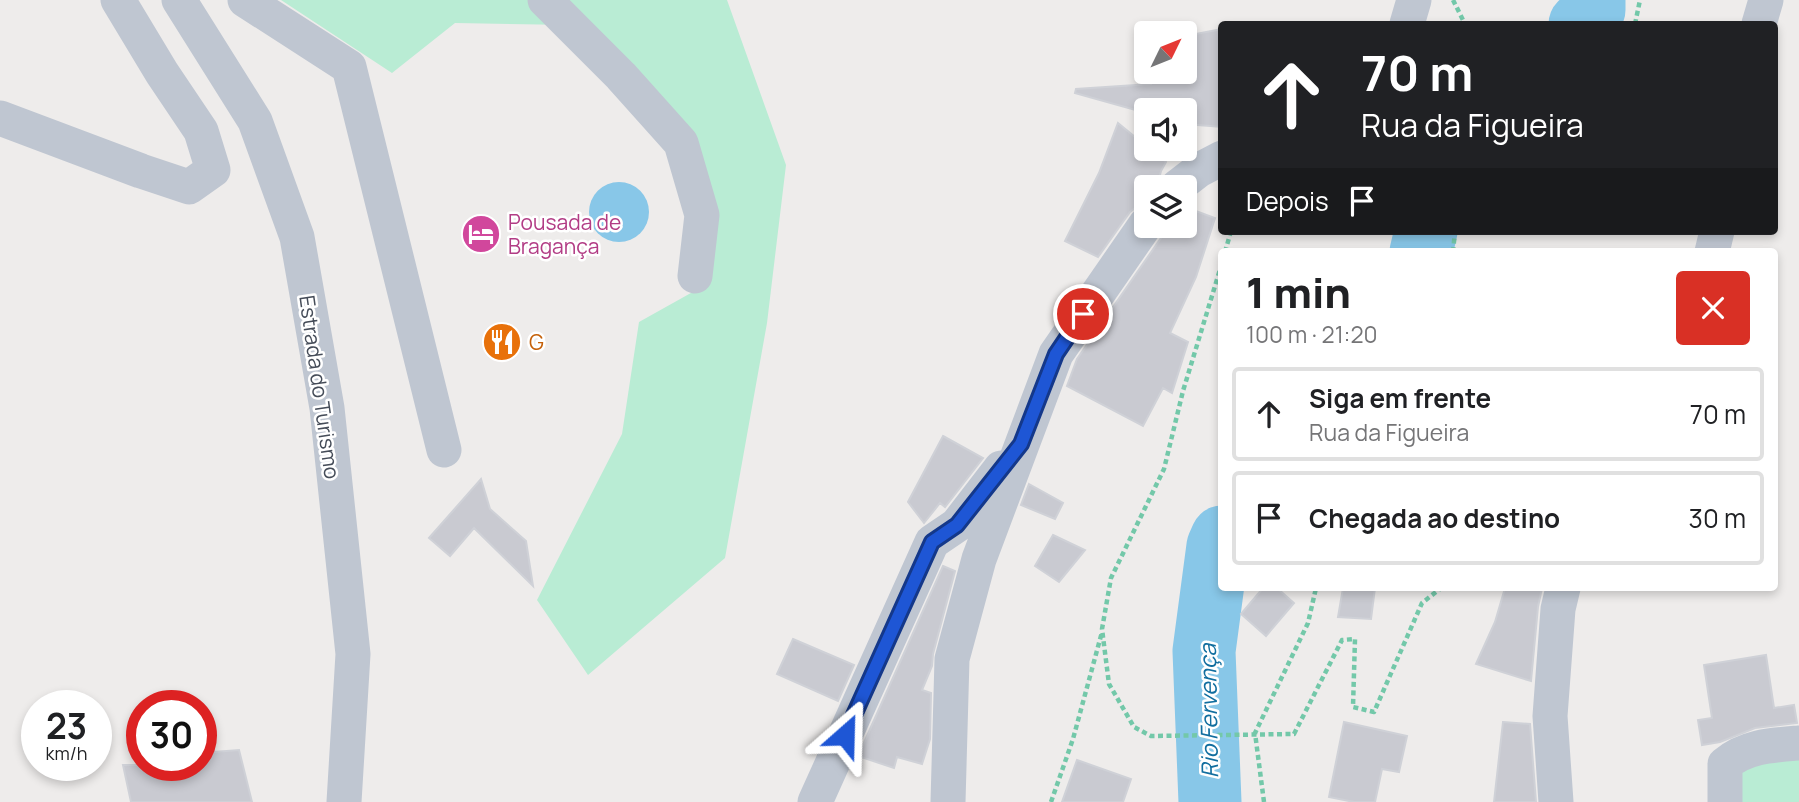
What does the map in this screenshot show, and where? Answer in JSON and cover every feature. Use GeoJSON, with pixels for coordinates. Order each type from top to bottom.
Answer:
{"type":"FeatureCollection","features":[{"type":"Feature","properties":{"kind":"street"},"geometry":{"type":"LineString","coordinates":[[0,118],[128,167],[190,187],[213,170],[201,131],[118,0]]}},
{"type":"Feature","properties":{"kind":"street","name":"Estrada do Turismo"},"geometry":{"type":"LineString","coordinates":[[179,0],[255,121],[297,237],[327,408],[353,654],[344,802]]}},
{"type":"Feature","properties":{"kind":"street"},"geometry":{"type":"LineString","coordinates":[[245,0],[349,67],[444,450]]}},
{"type":"Feature","properties":{"kind":"street"},"geometry":{"type":"LineString","coordinates":[[545,0],[621,76],[681,143],[702,215],[695,276]]}},
{"type":"Feature","properties":{"kind":"street"},"geometry":{"type":"LineString","coordinates":[[1408,21],[1414,0]]}},
{"type":"Feature","properties":{"kind":"street"},"geometry":{"type":"LineString","coordinates":[[1760,21],[1766,0]]}},
{"type":"Feature","properties":{"kind":"street"},"geometry":{"type":"LineString","coordinates":[[1193,175],[1218,160]]}},
{"type":"Feature","properties":{"kind":"street"},"geometry":{"type":"LineString","coordinates":[[948,802],[952,659],[979,559],[1056,354],[1136,238]]}},
{"type":"Feature","properties":{"kind":"street"},"geometry":{"type":"LineString","coordinates":[[819,792],[932,542],[957,525],[1021,444]]}},
{"type":"Feature","properties":{"kind":"street"},"geometry":{"type":"LineString","coordinates":[[1556,802],[1550,716],[1562,591]]}},
{"type":"Feature","properties":{"kind":"street"},"geometry":{"type":"LineString","coordinates":[[1725,802],[1725,764],[1737,754],[1767,746],[1799,743]]}},
{"type":"Feature","properties":{"kind":"path"},"geometry":{"type":"LineString","coordinates":[[1453,0],[1464,21]]}},
{"type":"Feature","properties":{"kind":"path"},"geometry":{"type":"LineString","coordinates":[[1636,21],[1640,0]]}},
{"type":"Feature","properties":{"kind":"path"},"geometry":{"type":"LineString","coordinates":[[1051,802],[1073,739],[1102,629],[1111,578],[1164,469],[1183,391],[1218,276]]}},
{"type":"Feature","properties":{"kind":"path"},"geometry":{"type":"LineString","coordinates":[[1264,802],[1254,734],[1308,623],[1315,591]]}},
{"type":"Feature","properties":{"kind":"path"},"geometry":{"type":"LineString","coordinates":[[1102,629],[1109,684],[1134,727],[1152,736],[1294,734],[1342,640],[1355,639],[1353,707],[1374,712],[1422,603],[1437,591]]}},
{"type":"Feature","properties":{"kind":"green space"},"geometry":{"type":"Polygon","coordinates":[[[281,0],[727,0],[786,165],[767,323],[725,558],[588,675],[537,600],[622,434],[639,322],[707,284],[711,192],[571,25],[455,23],[392,73],[281,0]]]}},
{"type":"Feature","properties":{"kind":"green space"},"geometry":{"type":"Polygon","coordinates":[[[1799,752],[1799,802],[1734,802],[1734,775],[1764,753],[1799,752]]]}},
{"type":"Feature","properties":{"kind":"water"},"geometry":{"type":"Polygon","coordinates":[[[613,182],[625,182],[641,190],[647,200],[647,224],[641,234],[625,242],[613,242],[597,234],[589,218],[589,206],[597,190],[613,182]]]}},
{"type":"Feature","properties":{"kind":"building"},"geometry":{"type":"Polygon","coordinates":[[[1218,30],[1218,127],[1197,125],[1197,98],[1134,98],[1134,110],[1075,93],[1076,89],[1197,84],[1197,34],[1218,30]]]}},
{"type":"Feature","properties":{"kind":"building"},"geometry":{"type":"Polygon","coordinates":[[[1118,123],[1134,136],[1134,161],[1166,162],[1160,175],[1134,175],[1134,209],[1098,257],[1065,241],[1099,173],[1118,123]]]}},
{"type":"Feature","properties":{"kind":"building"},"geometry":{"type":"Polygon","coordinates":[[[1197,211],[1215,218],[1196,277],[1170,333],[1188,342],[1172,393],[1163,388],[1143,426],[1067,386],[1077,359],[1161,238],[1197,238],[1197,211]]]}},
{"type":"Feature","properties":{"kind":"building"},"geometry":{"type":"Polygon","coordinates":[[[943,436],[983,458],[945,507],[940,503],[924,523],[908,502],[943,436]]]}},
{"type":"Feature","properties":{"kind":"building"},"geometry":{"type":"Polygon","coordinates":[[[481,479],[490,509],[526,541],[533,586],[474,528],[450,556],[429,538],[481,479]]]}},
{"type":"Feature","properties":{"kind":"building"},"geometry":{"type":"Polygon","coordinates":[[[1029,484],[1063,503],[1055,519],[1021,505],[1029,484]]]}},
{"type":"Feature","properties":{"kind":"building"},"geometry":{"type":"Polygon","coordinates":[[[1053,535],[1085,550],[1059,582],[1035,566],[1053,535]]]}},
{"type":"Feature","properties":{"kind":"building"},"geometry":{"type":"Polygon","coordinates":[[[943,566],[955,571],[932,666],[922,690],[931,693],[930,739],[922,764],[897,757],[894,768],[858,756],[943,566]]]}},
{"type":"Feature","properties":{"kind":"building"},"geometry":{"type":"Polygon","coordinates":[[[1260,591],[1280,591],[1294,603],[1266,636],[1241,614],[1260,591]]]}},
{"type":"Feature","properties":{"kind":"building"},"geometry":{"type":"Polygon","coordinates":[[[1342,591],[1375,591],[1371,619],[1338,617],[1342,591]]]}},
{"type":"Feature","properties":{"kind":"building"},"geometry":{"type":"Polygon","coordinates":[[[1504,591],[1541,591],[1531,681],[1476,664],[1495,622],[1504,591]]]}},
{"type":"Feature","properties":{"kind":"building"},"geometry":{"type":"Polygon","coordinates":[[[793,639],[854,665],[838,701],[777,674],[793,639]]]}},
{"type":"Feature","properties":{"kind":"building"},"geometry":{"type":"Polygon","coordinates":[[[1766,655],[1774,708],[1794,705],[1797,723],[1755,728],[1720,742],[1702,745],[1698,720],[1712,718],[1704,665],[1766,655]]]}},
{"type":"Feature","properties":{"kind":"building"},"geometry":{"type":"Polygon","coordinates":[[[1344,722],[1407,736],[1399,772],[1382,769],[1375,802],[1354,802],[1329,797],[1344,722]]]}},
{"type":"Feature","properties":{"kind":"building"},"geometry":{"type":"Polygon","coordinates":[[[1503,722],[1530,724],[1536,802],[1494,802],[1503,722]]]}},
{"type":"Feature","properties":{"kind":"building"},"geometry":{"type":"Polygon","coordinates":[[[239,750],[252,802],[131,802],[126,781],[217,781],[217,752],[239,750]]]}},
{"type":"Feature","properties":{"kind":"building"},"geometry":{"type":"Polygon","coordinates":[[[1077,760],[1131,779],[1123,802],[1062,802],[1077,760]]]}},
{"type":"Feature","properties":{"kind":"waterway","name":"Rio Fervença"},"geometry":{"type":"LineString","coordinates":[[1583,21],[1594,10],[1594,0]]}},
{"type":"Feature","properties":{"kind":"waterway","name":"Rio Fervença"},"geometry":{"type":"LineString","coordinates":[[1422,248],[1425,235]]}},
{"type":"Feature","properties":{"kind":"waterway","name":"Rio Fervença"},"geometry":{"type":"LineString","coordinates":[[1210,802],[1204,651],[1218,546]]}},
{"type":"Feature","properties":{"kind":"place","name":"Pousada de Bragança"},"geometry":{"type":"Point","coordinates":[481,234]}},
{"type":"Feature","properties":{"kind":"place","name":"G"},"geometry":{"type":"Point","coordinates":[502,342]}},
{"type":"Feature","properties":{"kind":"route"},"geometry":{"type":"LineString","coordinates":[[845,735],[932,542],[957,525],[1021,444],[1056,354],[1083,314]]}}]}
